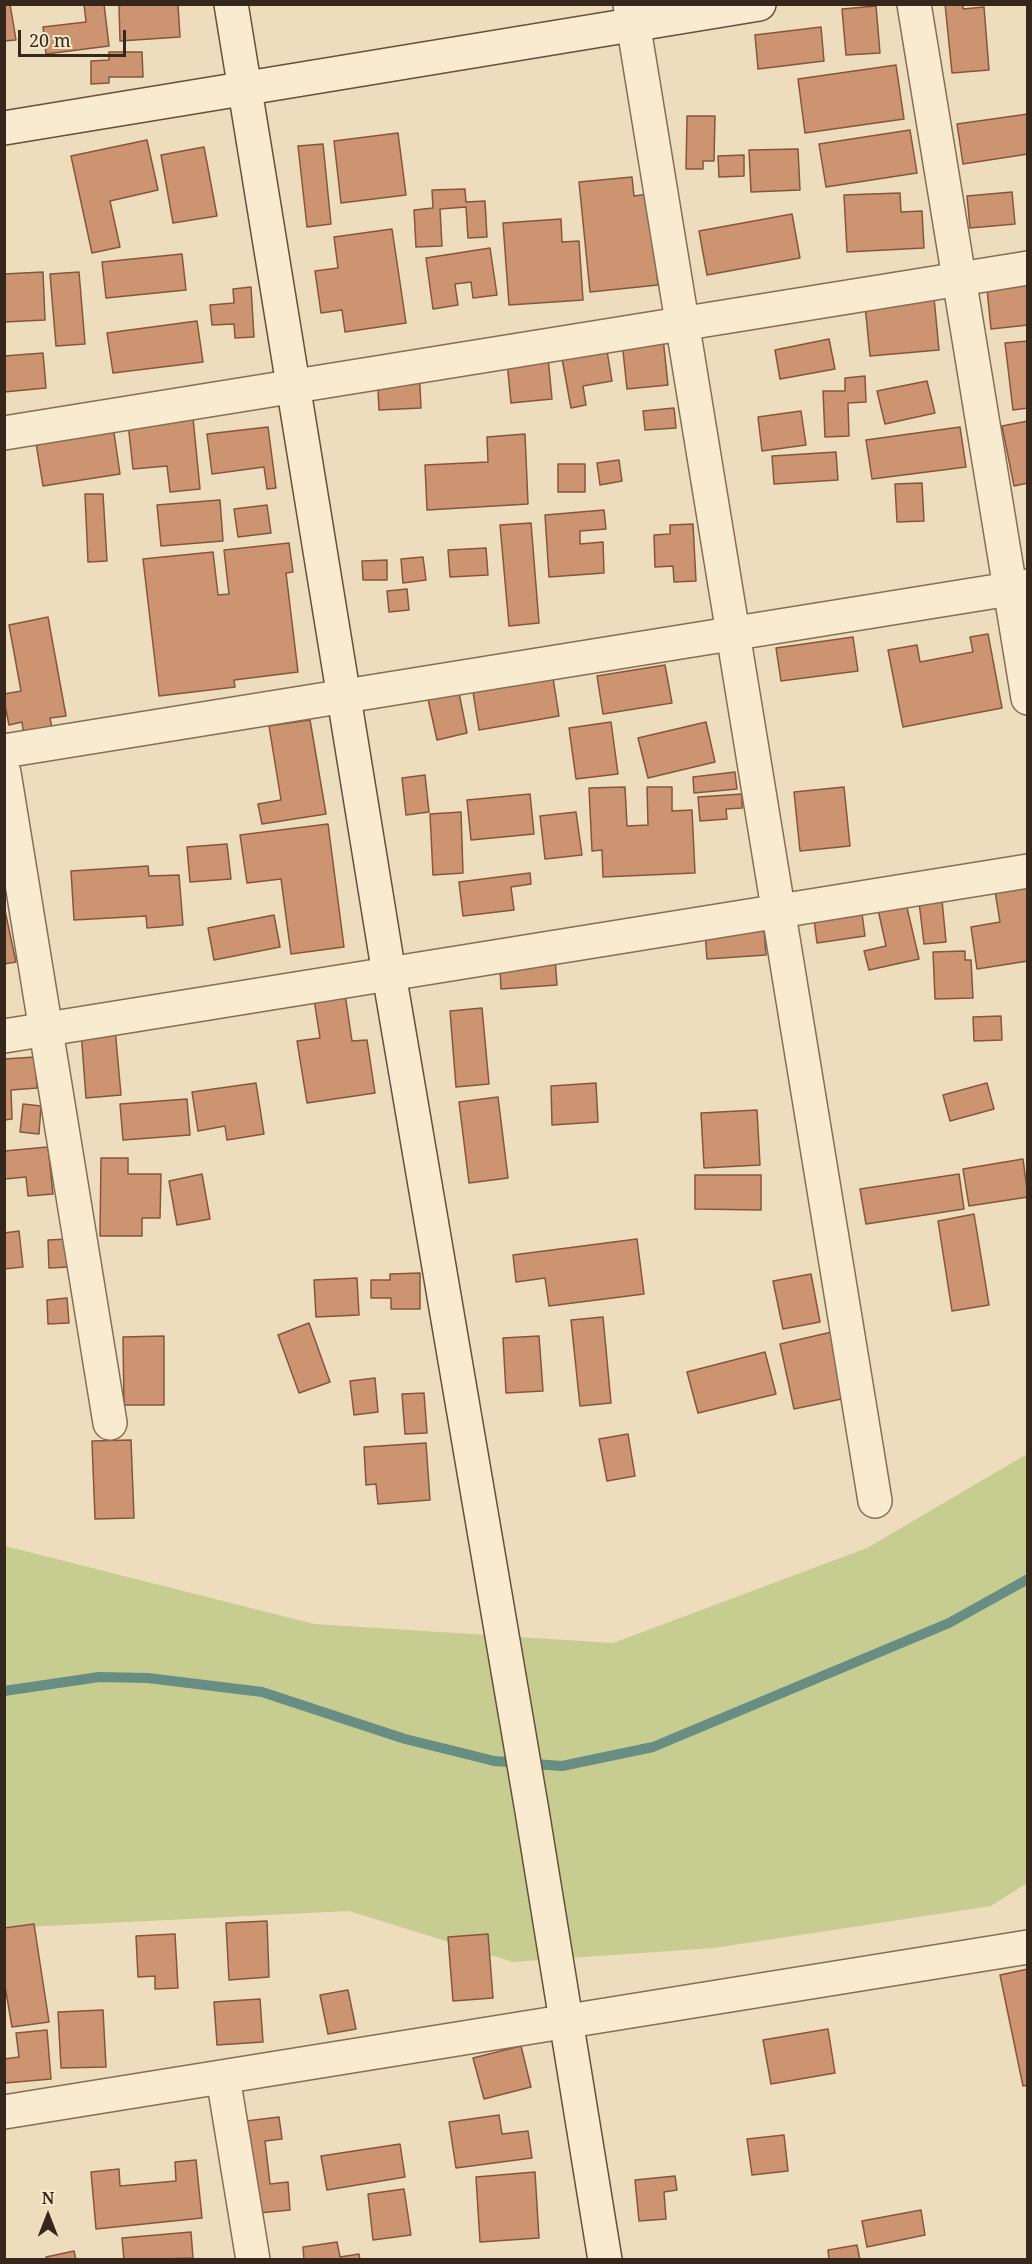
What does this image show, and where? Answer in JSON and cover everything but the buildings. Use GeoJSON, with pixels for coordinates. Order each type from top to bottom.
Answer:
{"type":"FeatureCollection","features":[{"type":"Feature","properties":{"kind":"street"},"geometry":{"type":"LineString","coordinates":[[231,4],[389,974],[520,1739],[605,2259]]}},
{"type":"Feature","properties":{"kind":"street"},"geometry":{"type":"LineString","coordinates":[[4,128],[244,88],[632,15],[759,4]]}},
{"type":"Feature","properties":{"kind":"street"},"geometry":{"type":"LineString","coordinates":[[914,4],[959,279],[1018,587],[1028,698]]}},
{"type":"Feature","properties":{"kind":"street"},"geometry":{"type":"LineString","coordinates":[[632,15],[875,1501]]}},
{"type":"Feature","properties":{"kind":"street"},"geometry":{"type":"LineString","coordinates":[[4,433],[1028,268]]}},
{"type":"Feature","properties":{"kind":"street"},"geometry":{"type":"LineString","coordinates":[[4,752],[1018,587]]}},
{"type":"Feature","properties":{"kind":"street"},"geometry":{"type":"LineString","coordinates":[[4,773],[110,1423]]}},
{"type":"Feature","properties":{"kind":"street"},"geometry":{"type":"LineString","coordinates":[[4,1036],[1028,871]]}},
{"type":"Feature","properties":{"kind":"street"},"geometry":{"type":"LineString","coordinates":[[4,2112],[1028,1947]]}},
{"type":"Feature","properties":{"kind":"street"},"geometry":{"type":"LineString","coordinates":[[223,2077],[253,2259]]}},
{"type":"Feature","properties":{"kind":"green space"},"geometry":{"type":"Polygon","coordinates":[[[1027,1454],[1027,1883],[991,1906],[714,1948],[513,1962],[349,1911],[5,1928],[5,1546],[314,1624],[613,1643],[867,1548],[1027,1454]]]}},
{"type":"Feature","properties":{"kind":"waterway"},"geometry":{"type":"LineString","coordinates":[[4,1691],[99,1677],[148,1678],[262,1692],[405,1739],[494,1761],[562,1766],[653,1747],[949,1623],[1028,1579]]}}]}
